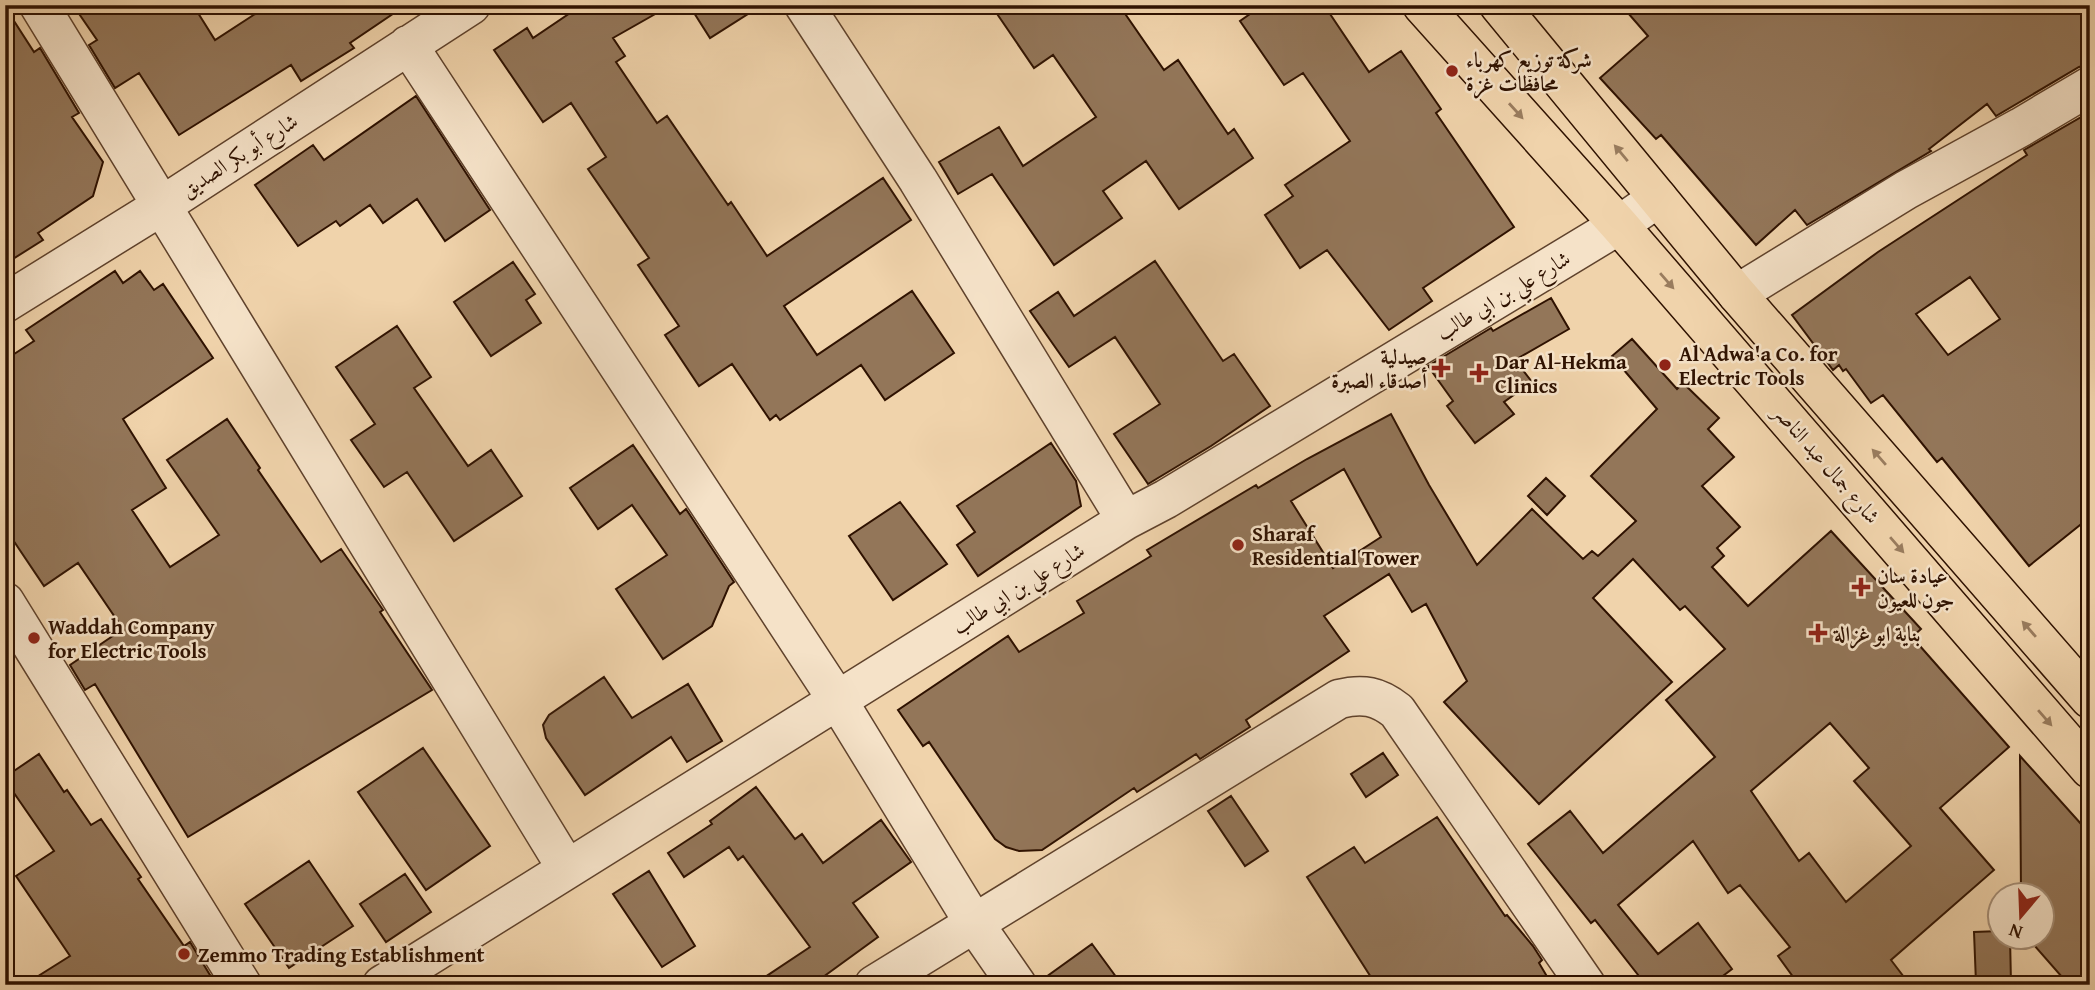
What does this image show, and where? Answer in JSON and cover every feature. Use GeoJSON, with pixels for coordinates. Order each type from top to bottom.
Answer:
{"type":"FeatureCollection","features":[{"type":"Feature","properties":{"kind":"main road","name":"شارع جمال عبد الناصر"},"geometry":{"type":"LineString","coordinates":[[1422,5],[1619,225],[2090,769]]}},
{"type":"Feature","properties":{"kind":"main road","name":"شارع جمال عبد الناصر"},"geometry":{"type":"LineString","coordinates":[[1499,5],[1737,294],[2090,699]]}},
{"type":"Feature","properties":{"kind":"street"},"geometry":{"type":"LineString","coordinates":[[38,5],[568,869]]}},
{"type":"Feature","properties":{"kind":"street","name":"شارع أبو بكر الصديق"},"geometry":{"type":"LineString","coordinates":[[5,303],[163,205],[471,5]]}},
{"type":"Feature","properties":{"kind":"street"},"geometry":{"type":"LineString","coordinates":[[804,5],[918,180],[1126,520]]}},
{"type":"Feature","properties":{"kind":"street"},"geometry":{"type":"LineString","coordinates":[[408,45],[838,701],[974,923],[1017,985]]}},
{"type":"Feature","properties":{"kind":"street"},"geometry":{"type":"LineString","coordinates":[[1737,294],[1906,190],[2090,86]]}},
{"type":"Feature","properties":{"kind":"street","name":"شارع علي بن ابي طالب"},"geometry":{"type":"LineString","coordinates":[[382,985],[1126,520],[1166,499],[1619,225],[1658,198]]}},
{"type":"Feature","properties":{"kind":"street"},"geometry":{"type":"LineString","coordinates":[[5,602],[242,985]]}},
{"type":"Feature","properties":{"kind":"street"},"geometry":{"type":"LineString","coordinates":[[874,985],[1339,699],[1355,695],[1371,695],[1397,711],[1586,985]]}},
{"type":"Feature","properties":{"kind":"building"},"geometry":{"type":"Polygon","coordinates":[[[73,5],[193,5],[215,40],[269,5],[406,5],[350,43],[354,48],[301,81],[291,65],[179,135],[139,73],[115,88],[89,45],[97,40],[73,5]]]}},
{"type":"Feature","properties":{"kind":"building"},"geometry":{"type":"Polygon","coordinates":[[[582,5],[671,5],[613,38],[625,56],[616,62],[657,123],[667,116],[767,256],[883,178],[911,220],[784,306],[817,355],[912,291],[954,353],[885,400],[861,365],[780,420],[776,415],[770,420],[732,364],[699,386],[665,335],[679,326],[638,265],[649,258],[588,169],[606,157],[571,103],[543,122],[494,50],[527,28],[533,38],[582,5]]]}},
{"type":"Feature","properties":{"kind":"building"},"geometry":{"type":"Polygon","coordinates":[[[689,5],[762,5],[710,38],[689,5]]]}},
{"type":"Feature","properties":{"kind":"building"},"geometry":{"type":"Polygon","coordinates":[[[991,5],[1119,5],[1164,70],[1178,60],[1228,134],[1234,129],[1253,158],[1179,209],[1146,161],[1103,191],[1122,218],[1054,265],[992,174],[958,194],[939,162],[999,127],[1023,166],[1096,117],[1053,55],[1034,68],[991,5]]]}},
{"type":"Feature","properties":{"kind":"building"},"geometry":{"type":"Polygon","coordinates":[[[1263,5],[1324,5],[1369,72],[1401,51],[1441,109],[1436,113],[1514,227],[1423,288],[1432,301],[1389,330],[1327,250],[1300,268],[1265,215],[1293,196],[1285,185],[1350,141],[1303,73],[1284,85],[1240,21],[1263,5]]]}},
{"type":"Feature","properties":{"kind":"building"},"geometry":{"type":"Polygon","coordinates":[[[1621,5],[2090,5],[2090,64],[2079,67],[1996,116],[1987,104],[1929,149],[1931,151],[1807,225],[1795,210],[1756,245],[1661,135],[1656,139],[1600,78],[1648,36],[1621,5]]]}},
{"type":"Feature","properties":{"kind":"building"},"geometry":{"type":"Polygon","coordinates":[[[5,7],[34,52],[40,48],[79,113],[72,117],[103,162],[93,196],[38,233],[43,240],[5,264],[5,7]]]}},
{"type":"Feature","properties":{"kind":"building"},"geometry":{"type":"Polygon","coordinates":[[[416,96],[490,210],[445,241],[417,199],[383,223],[370,205],[340,226],[336,221],[298,246],[255,185],[313,145],[324,160],[416,96]]]}},
{"type":"Feature","properties":{"kind":"building"},"geometry":{"type":"Polygon","coordinates":[[[2090,112],[2090,517],[2029,566],[1942,458],[1937,462],[1883,395],[1871,403],[1846,369],[1843,371],[1839,365],[1833,370],[1792,315],[1878,252],[2027,155],[2024,150],[2090,112]],[[1970,277],[1916,314],[1948,355],[2000,319],[1970,277]]]}},
{"type":"Feature","properties":{"kind":"building"},"geometry":{"type":"Polygon","coordinates":[[[1155,261],[1223,361],[1234,354],[1270,406],[1148,484],[1114,434],[1160,404],[1115,337],[1069,367],[1030,311],[1058,292],[1074,316],[1155,261]]]}},
{"type":"Feature","properties":{"kind":"building"},"geometry":{"type":"Polygon","coordinates":[[[513,262],[535,294],[526,300],[541,323],[491,356],[454,302],[513,262]]]}},
{"type":"Feature","properties":{"kind":"building"},"geometry":{"type":"Polygon","coordinates":[[[115,271],[123,283],[140,271],[154,290],[163,284],[213,358],[123,419],[166,488],[132,510],[170,567],[219,535],[167,460],[227,419],[260,468],[258,470],[321,562],[341,549],[383,610],[380,612],[432,690],[188,837],[95,684],[85,690],[70,665],[123,629],[78,563],[44,586],[5,528],[5,360],[34,341],[26,330],[115,271]]]}},
{"type":"Feature","properties":{"kind":"building","name":"Dar Al-Hekma Clinics"},"geometry":{"type":"Polygon","coordinates":[[[1551,298],[1569,329],[1515,360],[1532,382],[1504,402],[1514,414],[1475,443],[1447,406],[1453,401],[1428,366],[1491,328],[1493,331],[1551,298]]]}},
{"type":"Feature","properties":{"kind":"building"},"geometry":{"type":"Polygon","coordinates":[[[397,326],[431,377],[414,388],[468,466],[491,450],[522,496],[454,541],[407,472],[384,487],[351,440],[375,424],[336,367],[397,326]]]}},
{"type":"Feature","properties":{"kind":"building"},"geometry":{"type":"Polygon","coordinates":[[[1632,339],[1677,389],[1683,383],[1719,418],[1708,429],[1734,457],[1702,486],[1740,527],[1717,548],[1724,556],[1712,567],[1748,606],[1831,531],[1921,629],[1912,637],[2009,747],[1940,808],[1994,870],[1891,960],[1910,985],[1799,985],[1778,956],[1790,947],[1740,885],[1728,893],[1693,841],[1618,905],[1658,954],[1698,923],[1732,969],[1711,985],[1646,985],[1595,920],[1591,923],[1528,844],[1570,811],[1603,853],[1715,757],[1666,700],[1725,649],[1685,606],[1680,610],[1633,559],[1593,598],[1672,682],[1539,804],[1444,702],[1467,681],[1426,604],[1412,612],[1389,574],[1324,616],[1349,651],[1246,720],[1250,727],[1200,759],[1196,754],[1137,792],[1134,788],[1042,850],[1019,851],[1006,847],[995,839],[929,742],[923,746],[898,710],[1008,636],[1019,652],[1084,613],[1077,601],[1151,556],[1147,550],[1256,485],[1258,488],[1391,414],[1429,485],[1477,565],[1532,509],[1583,559],[1592,551],[1598,556],[1636,521],[1591,476],[1657,409],[1612,356],[1632,339]],[[1344,469],[1291,501],[1333,568],[1381,537],[1344,469]],[[1830,723],[1751,791],[1799,861],[1809,853],[1846,902],[1911,846],[1854,781],[1869,768],[1830,723]]]}},
{"type":"Feature","properties":{"kind":"building"},"geometry":{"type":"Polygon","coordinates":[[[1051,443],[1076,481],[1081,506],[978,576],[957,545],[975,532],[957,506],[1051,443]]]}},
{"type":"Feature","properties":{"kind":"building"},"geometry":{"type":"Polygon","coordinates":[[[633,445],[680,514],[686,509],[734,582],[729,586],[712,626],[663,659],[616,589],[667,555],[632,505],[598,529],[570,488],[633,445]]]}},
{"type":"Feature","properties":{"kind":"building"},"geometry":{"type":"Polygon","coordinates":[[[1546,478],[1565,496],[1547,515],[1528,496],[1546,478]]]}},
{"type":"Feature","properties":{"kind":"building"},"geometry":{"type":"Polygon","coordinates":[[[900,502],[947,564],[893,600],[849,536],[900,502]]]}},
{"type":"Feature","properties":{"kind":"building"},"geometry":{"type":"Polygon","coordinates":[[[604,677],[632,718],[688,684],[722,741],[687,762],[671,737],[585,795],[546,738],[543,725],[549,715],[604,677]]]}},
{"type":"Feature","properties":{"kind":"building"},"geometry":{"type":"Polygon","coordinates":[[[423,748],[490,846],[426,890],[358,792],[423,748]]]}},
{"type":"Feature","properties":{"kind":"building"},"geometry":{"type":"Polygon","coordinates":[[[1383,753],[1398,775],[1366,797],[1351,774],[1383,753]]]}},
{"type":"Feature","properties":{"kind":"building"},"geometry":{"type":"Polygon","coordinates":[[[39,754],[64,792],[67,790],[91,825],[101,819],[184,946],[190,942],[216,985],[24,985],[70,956],[16,876],[54,851],[5,780],[5,777],[39,754]]]}},
{"type":"Feature","properties":{"kind":"building"},"geometry":{"type":"Polygon","coordinates":[[[2020,756],[2090,834],[2090,985],[2069,985],[2039,951],[2056,951],[2056,881],[2021,881],[2020,756]]]}},
{"type":"Feature","properties":{"kind":"building"},"geometry":{"type":"Polygon","coordinates":[[[756,787],[795,839],[802,834],[823,863],[881,820],[911,862],[853,903],[878,937],[812,985],[753,985],[810,947],[743,856],[738,860],[729,847],[684,877],[668,853],[712,824],[710,821],[756,787]]]}},
{"type":"Feature","properties":{"kind":"building"},"geometry":{"type":"Polygon","coordinates":[[[1231,796],[1268,851],[1245,866],[1208,811],[1231,796]]]}},
{"type":"Feature","properties":{"kind":"building"},"geometry":{"type":"Polygon","coordinates":[[[1437,817],[1505,916],[1507,915],[1533,946],[1552,985],[1376,985],[1307,877],[1354,847],[1365,863],[1437,817]]]}},
{"type":"Feature","properties":{"kind":"building"},"geometry":{"type":"Polygon","coordinates":[[[309,861],[353,926],[289,968],[245,904],[309,861]]]}},
{"type":"Feature","properties":{"kind":"building"},"geometry":{"type":"Polygon","coordinates":[[[649,871],[695,946],[662,967],[613,894],[649,871]]]}},
{"type":"Feature","properties":{"kind":"building"},"geometry":{"type":"Polygon","coordinates":[[[405,874],[431,912],[386,942],[360,904],[405,874]]]}},
{"type":"Feature","properties":{"kind":"building"},"geometry":{"type":"Polygon","coordinates":[[[1974,932],[1986,932],[1986,951],[2010,951],[2011,983],[1976,983],[1974,932]]]}},
{"type":"Feature","properties":{"kind":"building"},"geometry":{"type":"Polygon","coordinates":[[[1092,944],[1122,985],[1039,985],[1039,982],[1092,944]]]}},
{"type":"Feature","properties":{"kind":"place","name":"شركة توزيع كهرباء محافظات غزة"},"geometry":{"type":"Point","coordinates":[1452,71]}},
{"type":"Feature","properties":{"kind":"place","name":"Al Adwa'a Co. for Electric Tools"},"geometry":{"type":"Point","coordinates":[1665,365]}},
{"type":"Feature","properties":{"kind":"place","name":"صيدلية أصدقاء الصبرة"},"geometry":{"type":"Point","coordinates":[1441,368]}},
{"type":"Feature","properties":{"kind":"place","name":"Dar Al-Hekma Clinics"},"geometry":{"type":"Point","coordinates":[1479,373]}},
{"type":"Feature","properties":{"kind":"place","name":"Sharaf Residential Tower"},"geometry":{"type":"Point","coordinates":[1238,545]}},
{"type":"Feature","properties":{"kind":"place","name":"عيادة سان جون للعيون"},"geometry":{"type":"Point","coordinates":[1861,587]}},
{"type":"Feature","properties":{"kind":"place","name":"بناية ابو غزالة"},"geometry":{"type":"Point","coordinates":[1818,633]}},
{"type":"Feature","properties":{"kind":"place","name":"Waddah Company for Electric Tools"},"geometry":{"type":"Point","coordinates":[34,638]}},
{"type":"Feature","properties":{"kind":"place","name":"Zemmo Trading Establishment"},"geometry":{"type":"Point","coordinates":[184,954]}}]}
